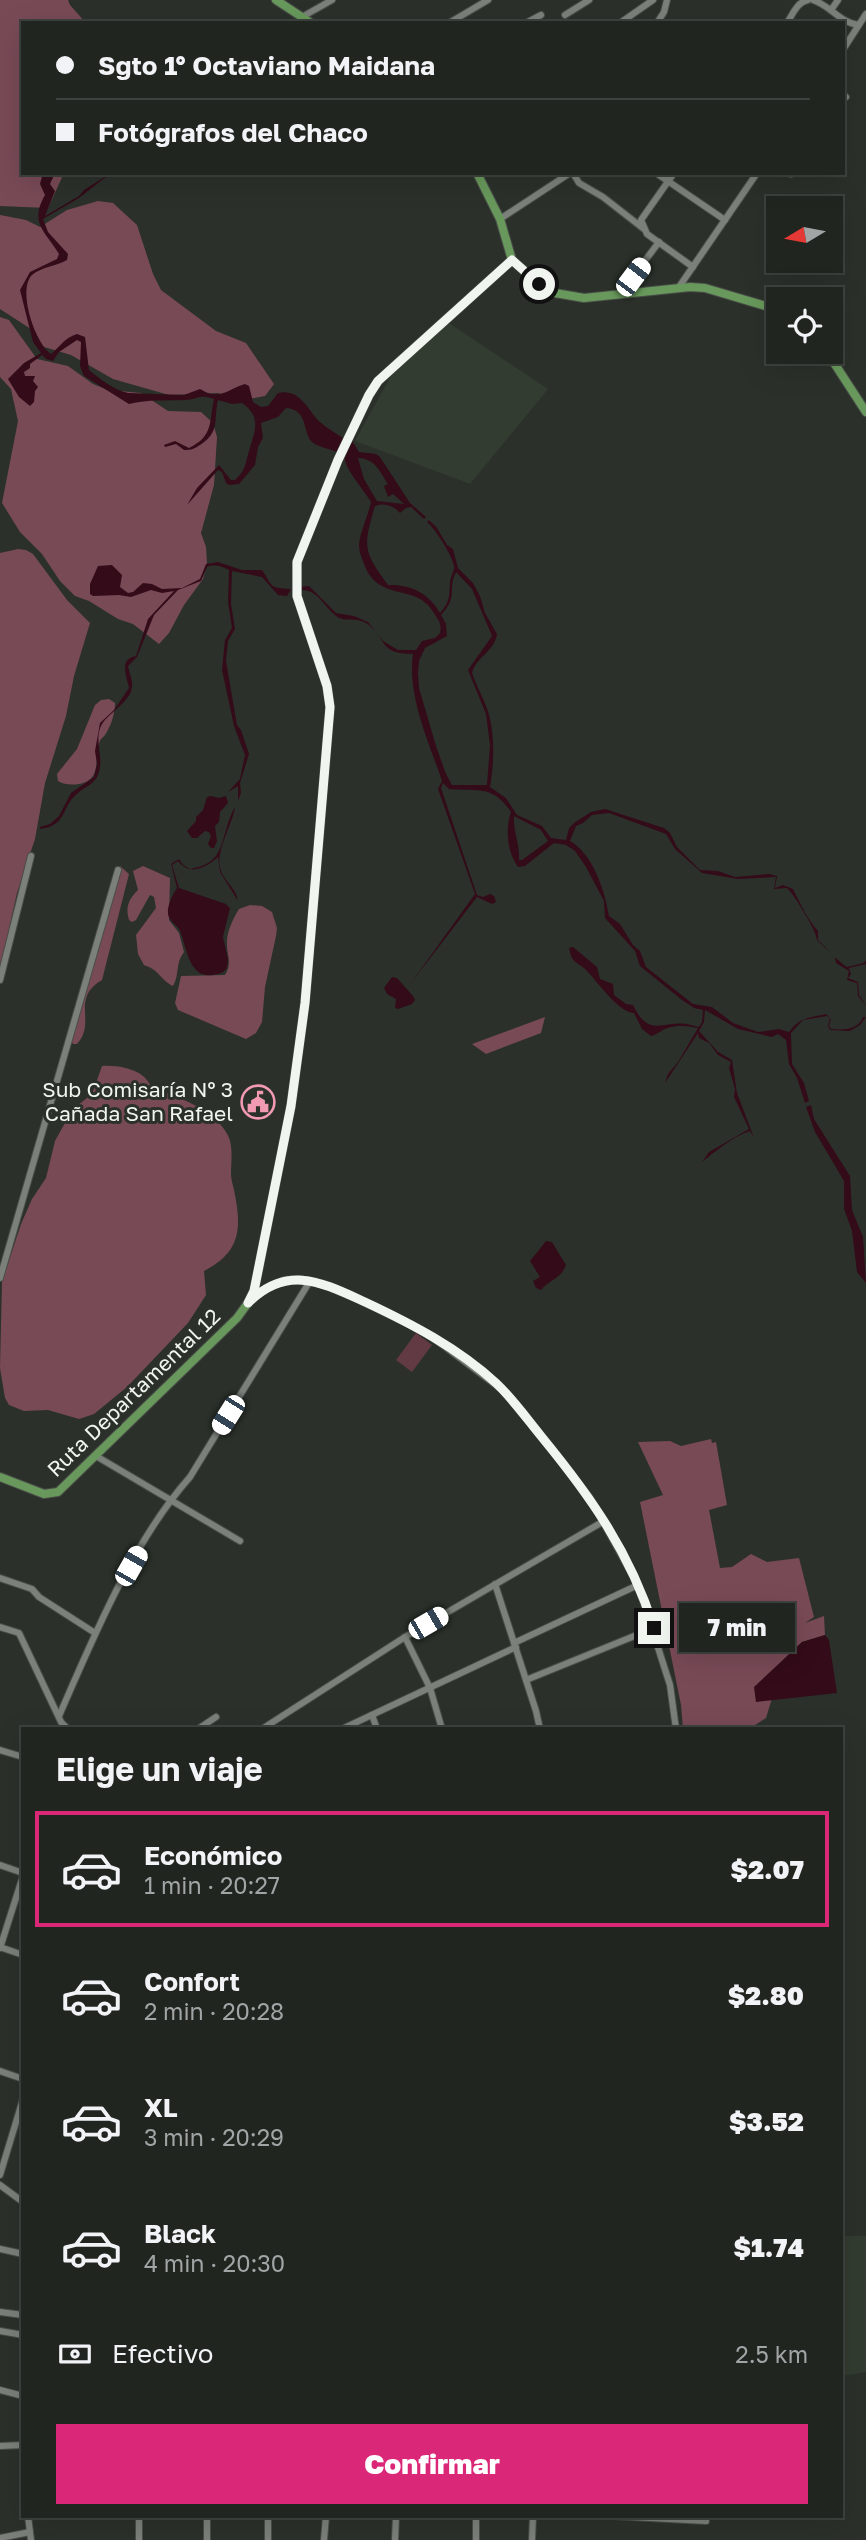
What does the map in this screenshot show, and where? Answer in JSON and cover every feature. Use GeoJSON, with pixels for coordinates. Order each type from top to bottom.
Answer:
{"type":"FeatureCollection","features":[{"type":"Feature","properties":{"kind":"main road"},"geometry":{"type":"LineString","coordinates":[[276,0],[308,21]]}},
{"type":"Feature","properties":{"kind":"main road"},"geometry":{"type":"LineString","coordinates":[[478,175],[500,219],[512,260],[523,272],[555,293],[584,298],[679,287],[705,288],[766,306]]}},
{"type":"Feature","properties":{"kind":"main road","name":"Ruta Departamental 12"},"geometry":{"type":"LineString","coordinates":[[0,1477],[44,1494],[58,1492],[237,1318],[254,1291],[292,1097],[305,1003],[329,720],[329,696],[297,596],[295,580],[301,548],[369,395],[385,373],[512,260]]}},
{"type":"Feature","properties":{"kind":"main road"},"geometry":{"type":"LineString","coordinates":[[835,364],[866,412]]}},
{"type":"Feature","properties":{"kind":"street"},"geometry":{"type":"LineString","coordinates":[[302,17],[332,0]]}},
{"type":"Feature","properties":{"kind":"street"},"geometry":{"type":"LineString","coordinates":[[452,21],[488,0]]}},
{"type":"Feature","properties":{"kind":"street"},"geometry":{"type":"LineString","coordinates":[[565,15],[589,0]]}},
{"type":"Feature","properties":{"kind":"street"},"geometry":{"type":"LineString","coordinates":[[623,21],[653,0]]}},
{"type":"Feature","properties":{"kind":"street"},"geometry":{"type":"LineString","coordinates":[[658,21],[667,0]]}},
{"type":"Feature","properties":{"kind":"street"},"geometry":{"type":"LineString","coordinates":[[789,21],[803,1],[811,0],[824,4],[843,21]]}},
{"type":"Feature","properties":{"kind":"street"},"geometry":{"type":"LineString","coordinates":[[831,10],[838,0]]}},
{"type":"Feature","properties":{"kind":"street"},"geometry":{"type":"LineString","coordinates":[[845,46],[866,14]]}},
{"type":"Feature","properties":{"kind":"street"},"geometry":{"type":"LineString","coordinates":[[530,21],[541,15]]}},
{"type":"Feature","properties":{"kind":"street"},"geometry":{"type":"LineString","coordinates":[[845,22],[858,25]]}},
{"type":"Feature","properties":{"kind":"street"},"geometry":{"type":"LineString","coordinates":[[500,219],[568,175]]}},
{"type":"Feature","properties":{"kind":"street"},"geometry":{"type":"LineString","coordinates":[[573,175],[579,183],[603,197],[692,267]]}},
{"type":"Feature","properties":{"kind":"street"},"geometry":{"type":"LineString","coordinates":[[659,175],[725,220]]}},
{"type":"Feature","properties":{"kind":"street"},"geometry":{"type":"LineString","coordinates":[[645,231],[641,220],[643,213],[672,175]]}},
{"type":"Feature","properties":{"kind":"street"},"geometry":{"type":"LineString","coordinates":[[679,287],[756,175]]}},
{"type":"Feature","properties":{"kind":"street"},"geometry":{"type":"LineString","coordinates":[[620,295],[659,242]]}},
{"type":"Feature","properties":{"kind":"street"},"geometry":{"type":"LineString","coordinates":[[0,980],[31,856]]}},
{"type":"Feature","properties":{"kind":"street"},"geometry":{"type":"LineString","coordinates":[[0,1278],[118,870]]}},
{"type":"Feature","properties":{"kind":"street"},"geometry":{"type":"LineString","coordinates":[[248,1303],[260,1292],[284,1280],[310,1281],[353,1297],[428,1333],[495,1382],[579,1483],[604,1521],[638,1585],[654,1628],[670,1685],[676,1727]]}},
{"type":"Feature","properties":{"kind":"street"},"geometry":{"type":"LineString","coordinates":[[59,1716],[95,1633],[170,1499],[191,1477],[310,1281]]}},
{"type":"Feature","properties":{"kind":"street"},"geometry":{"type":"LineString","coordinates":[[96,1455],[240,1541]]}},
{"type":"Feature","properties":{"kind":"street"},"geometry":{"type":"LineString","coordinates":[[265,1727],[405,1637],[604,1521]]}},
{"type":"Feature","properties":{"kind":"street"},"geometry":{"type":"LineString","coordinates":[[0,1577],[33,1589],[38,1597],[95,1633]]}},
{"type":"Feature","properties":{"kind":"street"},"geometry":{"type":"LineString","coordinates":[[495,1584],[539,1727]]}},
{"type":"Feature","properties":{"kind":"street"},"geometry":{"type":"LineString","coordinates":[[346,1727],[638,1585]]}},
{"type":"Feature","properties":{"kind":"street"},"geometry":{"type":"LineString","coordinates":[[0,1627],[19,1633],[67,1727]]}},
{"type":"Feature","properties":{"kind":"street"},"geometry":{"type":"LineString","coordinates":[[526,1680],[654,1628]]}},
{"type":"Feature","properties":{"kind":"street"},"geometry":{"type":"LineString","coordinates":[[405,1637],[430,1688],[441,1727]]}},
{"type":"Feature","properties":{"kind":"street"},"geometry":{"type":"LineString","coordinates":[[372,1715],[376,1727]]}},
{"type":"Feature","properties":{"kind":"street"},"geometry":{"type":"LineString","coordinates":[[201,1727],[216,1717]]}},
{"type":"Feature","properties":{"kind":"street"},"geometry":{"type":"LineString","coordinates":[[0,1750],[21,1755]]}},
{"type":"Feature","properties":{"kind":"street"},"geometry":{"type":"LineString","coordinates":[[0,1865],[21,1873]]}},
{"type":"Feature","properties":{"kind":"street"},"geometry":{"type":"LineString","coordinates":[[21,1880],[0,1947],[21,1954]]}},
{"type":"Feature","properties":{"kind":"street"},"geometry":{"type":"LineString","coordinates":[[0,2071],[21,2079]]}},
{"type":"Feature","properties":{"kind":"street"},"geometry":{"type":"LineString","coordinates":[[0,2175],[21,2106]]}},
{"type":"Feature","properties":{"kind":"street"},"geometry":{"type":"LineString","coordinates":[[0,2187],[21,2201]]}},
{"type":"Feature","properties":{"kind":"street"},"geometry":{"type":"LineString","coordinates":[[0,2249],[21,2254]]}},
{"type":"Feature","properties":{"kind":"street"},"geometry":{"type":"LineString","coordinates":[[0,2312],[21,2315]]}},
{"type":"Feature","properties":{"kind":"street"},"geometry":{"type":"LineString","coordinates":[[0,2331],[21,2335]]}},
{"type":"Feature","properties":{"kind":"street"},"geometry":{"type":"LineString","coordinates":[[0,2390],[21,2395]]}},
{"type":"Feature","properties":{"kind":"street"},"geometry":{"type":"LineString","coordinates":[[0,2446],[21,2445]]}},
{"type":"Feature","properties":{"kind":"street"},"geometry":{"type":"LineString","coordinates":[[0,2538],[31,2536],[28,2518]]}},
{"type":"Feature","properties":{"kind":"street"},"geometry":{"type":"LineString","coordinates":[[139,2518],[139,2540]]}},
{"type":"Feature","properties":{"kind":"street"},"geometry":{"type":"LineString","coordinates":[[206,2540],[207,2518]]}},
{"type":"Feature","properties":{"kind":"street"},"geometry":{"type":"LineString","coordinates":[[268,2518],[268,2540]]}},
{"type":"Feature","properties":{"kind":"street"},"geometry":{"type":"LineString","coordinates":[[324,2540],[326,2518]]}},
{"type":"Feature","properties":{"kind":"street"},"geometry":{"type":"LineString","coordinates":[[395,2540],[396,2518]]}},
{"type":"Feature","properties":{"kind":"street"},"geometry":{"type":"LineString","coordinates":[[476,2518],[476,2540]]}},
{"type":"Feature","properties":{"kind":"street"},"geometry":{"type":"LineString","coordinates":[[532,2540],[533,2518]]}},
{"type":"Feature","properties":{"kind":"street"},"geometry":{"type":"LineString","coordinates":[[650,2518],[706,2521]]}},
{"type":"Feature","properties":{"kind":"shaded area"},"geometry":{"type":"Polygon","coordinates":[[[0,0],[68,0],[84,21],[21,21],[21,175],[63,175],[48,208],[0,206],[0,0]]]}},
{"type":"Feature","properties":{"kind":"shaded area"},"geometry":{"type":"Polygon","coordinates":[[[42,175],[54,175],[50,184],[55,191],[45,216],[108,175],[79,198],[43,219],[48,232],[68,254],[67,260],[32,275],[26,292],[34,328],[51,354],[77,334],[85,337],[89,370],[112,387],[128,393],[184,395],[200,389],[218,394],[245,384],[249,386],[253,402],[261,407],[268,406],[278,393],[291,393],[301,399],[322,424],[345,439],[338,453],[312,442],[302,417],[286,408],[278,417],[261,423],[263,438],[258,447],[255,465],[239,484],[226,483],[222,472],[218,470],[187,505],[197,488],[219,465],[231,480],[235,480],[243,470],[253,437],[255,419],[242,403],[232,404],[218,400],[214,430],[207,440],[196,447],[184,450],[176,444],[165,447],[164,445],[175,441],[189,448],[203,438],[209,427],[214,399],[202,397],[129,404],[84,376],[80,366],[81,342],[77,340],[59,352],[53,361],[42,355],[30,364],[30,368],[24,372],[25,376],[35,376],[33,381],[38,387],[34,402],[30,406],[19,397],[8,379],[24,363],[41,353],[33,342],[20,290],[30,272],[57,259],[59,254],[44,233],[39,220],[38,213],[45,195],[40,184],[42,175]]]}},
{"type":"Feature","properties":{"kind":"shaded area"},"geometry":{"type":"Polygon","coordinates":[[[98,201],[113,203],[137,225],[161,290],[216,331],[246,343],[274,384],[265,396],[249,399],[218,393],[169,395],[113,379],[71,355],[41,346],[34,331],[0,309],[0,215],[26,220],[40,227],[67,210],[98,201]]]}},
{"type":"Feature","properties":{"kind":"shaded area"},"geometry":{"type":"Polygon","coordinates":[[[0,317],[9,320],[37,359],[68,366],[93,384],[108,390],[141,393],[168,411],[201,412],[213,423],[217,437],[214,485],[201,533],[206,547],[207,563],[203,579],[184,605],[169,633],[159,644],[133,624],[75,596],[60,581],[42,554],[20,532],[2,503],[18,421],[11,389],[0,377],[0,317]]]}},
{"type":"Feature","properties":{"kind":"shaded area"},"geometry":{"type":"Polygon","coordinates":[[[449,323],[548,389],[470,484],[355,441],[391,376],[449,323]]]}},
{"type":"Feature","properties":{"kind":"shaded area"},"geometry":{"type":"Polygon","coordinates":[[[352,441],[359,452],[376,454],[410,503],[426,517],[424,519],[411,507],[400,513],[389,505],[375,506],[368,531],[368,548],[374,564],[388,585],[404,586],[418,591],[436,606],[440,613],[446,606],[453,564],[444,544],[427,522],[429,520],[453,549],[458,568],[473,583],[480,596],[485,613],[497,634],[493,645],[472,673],[491,724],[493,751],[490,787],[506,798],[517,815],[542,826],[551,838],[566,840],[569,828],[574,823],[591,812],[605,809],[664,828],[670,833],[677,847],[700,870],[718,871],[735,877],[769,874],[777,876],[775,888],[783,885],[793,889],[818,931],[818,940],[833,955],[817,940],[800,905],[787,888],[774,889],[776,877],[738,879],[702,873],[675,849],[666,834],[609,813],[592,815],[576,826],[570,841],[591,864],[601,885],[609,916],[620,924],[640,951],[646,967],[693,1004],[712,1007],[733,1023],[758,1032],[779,1029],[789,1032],[803,1020],[791,1033],[792,1064],[804,1083],[809,1101],[805,1103],[789,1064],[786,1040],[778,1034],[772,1037],[738,1029],[705,1010],[704,1022],[699,1031],[718,1052],[732,1060],[737,1093],[754,1138],[750,1131],[743,1134],[702,1162],[709,1152],[749,1129],[734,1097],[735,1089],[729,1068],[731,1062],[718,1055],[709,1043],[699,1038],[698,1033],[665,1083],[698,1028],[672,1027],[651,1036],[642,1029],[634,1013],[614,1002],[574,960],[569,948],[573,947],[597,967],[600,979],[613,984],[614,995],[626,1004],[633,1005],[639,1015],[651,1025],[687,1024],[699,1027],[703,1010],[682,1000],[640,966],[635,951],[605,918],[604,901],[575,851],[566,845],[554,843],[525,866],[518,867],[508,840],[511,812],[491,793],[449,789],[443,783],[441,788],[477,895],[483,897],[490,894],[496,902],[492,904],[477,897],[411,983],[475,894],[438,789],[442,781],[413,686],[413,654],[388,648],[366,623],[338,617],[316,595],[301,590],[300,587],[309,586],[336,613],[368,622],[383,641],[398,650],[416,650],[422,641],[435,638],[440,633],[440,623],[426,603],[387,588],[369,575],[359,545],[371,502],[351,473],[345,458],[352,441]],[[358,458],[364,479],[377,501],[404,504],[393,494],[388,497],[384,486],[388,484],[369,461],[358,458]],[[456,572],[450,603],[441,615],[446,624],[447,636],[425,648],[419,661],[419,688],[436,746],[452,785],[487,785],[490,745],[486,714],[468,670],[492,636],[472,589],[456,572]],[[514,816],[519,860],[548,841],[541,830],[514,816]]]}},
{"type":"Feature","properties":{"kind":"shaded area"},"geometry":{"type":"Polygon","coordinates":[[[18,549],[33,554],[67,600],[90,623],[45,783],[35,839],[17,893],[9,929],[9,945],[0,976],[0,553],[18,549]]]}},
{"type":"Feature","properties":{"kind":"shaded area"},"geometry":{"type":"Polygon","coordinates":[[[218,562],[242,570],[262,570],[273,586],[291,589],[287,596],[278,595],[262,577],[232,571],[231,604],[235,629],[228,641],[226,661],[237,725],[249,754],[240,783],[238,801],[238,786],[228,792],[240,779],[245,755],[234,726],[222,670],[225,640],[232,628],[228,602],[229,570],[213,566],[207,567],[201,581],[178,590],[154,615],[137,657],[128,666],[132,682],[131,692],[100,729],[100,767],[97,777],[72,799],[55,824],[40,829],[59,816],[71,793],[94,777],[97,764],[95,751],[100,723],[114,710],[129,688],[125,673],[127,660],[136,656],[148,619],[174,591],[162,593],[151,590],[131,597],[93,596],[90,594],[90,584],[98,566],[112,565],[122,575],[120,587],[128,593],[143,583],[162,589],[182,588],[200,579],[206,564],[218,562]]]}},
{"type":"Feature","properties":{"kind":"shaded area"},"geometry":{"type":"Polygon","coordinates":[[[109,699],[115,703],[114,711],[109,728],[99,742],[94,774],[86,782],[79,784],[58,781],[57,774],[77,749],[95,705],[101,700],[109,699]]]}},
{"type":"Feature","properties":{"kind":"shaded area"},"geometry":{"type":"Polygon","coordinates":[[[226,796],[228,803],[220,812],[219,822],[215,826],[217,841],[214,848],[208,844],[211,836],[209,832],[205,831],[197,838],[192,838],[187,831],[203,810],[207,797],[226,796]]]}},
{"type":"Feature","properties":{"kind":"shaded area"},"geometry":{"type":"Polygon","coordinates":[[[235,807],[219,860],[221,872],[238,901],[220,872],[218,857],[204,867],[190,869],[211,861],[217,854],[235,807]]]}},
{"type":"Feature","properties":{"kind":"shaded area"},"geometry":{"type":"Polygon","coordinates":[[[179,859],[190,869],[178,861],[172,865],[179,888],[226,904],[230,908],[223,937],[228,959],[227,968],[218,974],[205,975],[194,967],[180,931],[169,917],[169,903],[177,888],[171,864],[179,859]]]}},
{"type":"Feature","properties":{"kind":"shaded area"},"geometry":{"type":"Polygon","coordinates":[[[120,866],[129,874],[102,980],[87,995],[83,1036],[77,1044],[73,1044],[71,1040],[120,866]]]}},
{"type":"Feature","properties":{"kind":"shaded area"},"geometry":{"type":"Polygon","coordinates":[[[143,866],[170,878],[169,920],[179,933],[184,952],[179,960],[173,986],[144,965],[138,954],[136,935],[156,908],[154,897],[150,895],[136,920],[129,920],[129,903],[138,890],[133,871],[143,866]]]}},
{"type":"Feature","properties":{"kind":"shaded area"},"geometry":{"type":"Polygon","coordinates":[[[250,905],[262,906],[272,912],[277,928],[265,987],[262,1022],[256,1033],[246,1039],[178,1010],[175,1003],[181,976],[225,975],[229,966],[229,929],[239,909],[250,905]]]}},
{"type":"Feature","properties":{"kind":"shaded area"},"geometry":{"type":"Polygon","coordinates":[[[835,957],[847,967],[864,963],[866,960],[866,964],[849,968],[851,974],[848,978],[858,982],[859,995],[866,1006],[858,996],[857,983],[847,980],[849,971],[836,963],[835,957]]]}},
{"type":"Feature","properties":{"kind":"shaded area"},"geometry":{"type":"Polygon","coordinates":[[[392,977],[397,978],[413,996],[415,1000],[412,1004],[395,1008],[396,999],[387,994],[384,988],[392,977]]]}},
{"type":"Feature","properties":{"kind":"shaded area"},"geometry":{"type":"Polygon","coordinates":[[[826,1014],[830,1018],[827,1016],[803,1020],[826,1014]]]}},
{"type":"Feature","properties":{"kind":"shaded area"},"geometry":{"type":"Polygon","coordinates":[[[545,1017],[541,1033],[486,1054],[472,1044],[545,1017]]]}},
{"type":"Feature","properties":{"kind":"shaded area"},"geometry":{"type":"Polygon","coordinates":[[[866,1017],[860,1025],[850,1031],[830,1030],[830,1018],[831,1029],[840,1029],[854,1027],[866,1017]]]}},
{"type":"Feature","properties":{"kind":"shaded area"},"geometry":{"type":"Polygon","coordinates":[[[102,1066],[134,1071],[152,1086],[194,1105],[219,1123],[229,1137],[231,1147],[231,1176],[238,1220],[231,1249],[225,1257],[204,1271],[206,1295],[188,1323],[127,1387],[94,1414],[79,1419],[48,1410],[24,1411],[9,1405],[5,1398],[0,1368],[2,1282],[21,1224],[32,1199],[46,1178],[55,1141],[72,1110],[92,1094],[102,1066]]]}},
{"type":"Feature","properties":{"kind":"shaded area"},"geometry":{"type":"Polygon","coordinates":[[[811,1105],[814,1119],[850,1176],[852,1210],[863,1237],[866,1283],[857,1272],[852,1231],[844,1209],[844,1181],[815,1132],[806,1107],[811,1105]]]}},
{"type":"Feature","properties":{"kind":"shaded area"},"geometry":{"type":"Polygon","coordinates":[[[546,1241],[552,1242],[566,1265],[561,1273],[541,1290],[536,1288],[533,1281],[540,1277],[530,1261],[546,1241]]]}},
{"type":"Feature","properties":{"kind":"shaded area"},"geometry":{"type":"Polygon","coordinates":[[[416,1333],[432,1345],[412,1372],[396,1360],[416,1333]]]}},
{"type":"Feature","properties":{"kind":"shaded area"},"geometry":{"type":"Polygon","coordinates":[[[711,1439],[712,1443],[716,1442],[727,1505],[709,1510],[720,1568],[732,1567],[751,1554],[767,1562],[799,1558],[814,1617],[805,1623],[824,1616],[825,1635],[802,1642],[784,1659],[766,1718],[752,1727],[683,1727],[681,1705],[640,1502],[663,1495],[638,1442],[670,1441],[681,1446],[711,1439]]]}},
{"type":"Feature","properties":{"kind":"shaded area"},"geometry":{"type":"Polygon","coordinates":[[[825,1635],[829,1640],[837,1693],[756,1702],[754,1687],[802,1642],[825,1635]]]}},
{"type":"Feature","properties":{"kind":"shaded area"},"geometry":{"type":"Polygon","coordinates":[[[843,2236],[866,2236],[866,2372],[843,2376],[843,2236]]]}},
{"type":"Feature","properties":{"kind":"place","name":"Sub Comisaría Nº 3 Cañada San Rafael"},"geometry":{"type":"Point","coordinates":[258,1102]}},
{"type":"Feature","properties":{"kind":"route"},"geometry":{"type":"LineString","coordinates":[[539,284],[512,260],[378,381],[338,460],[297,562],[297,596],[329,696],[326,771],[305,1003],[292,1097],[254,1291],[248,1303],[260,1292],[284,1280],[299,1279],[321,1284],[428,1333],[495,1382],[590,1498],[638,1585],[654,1628]]}}]}
